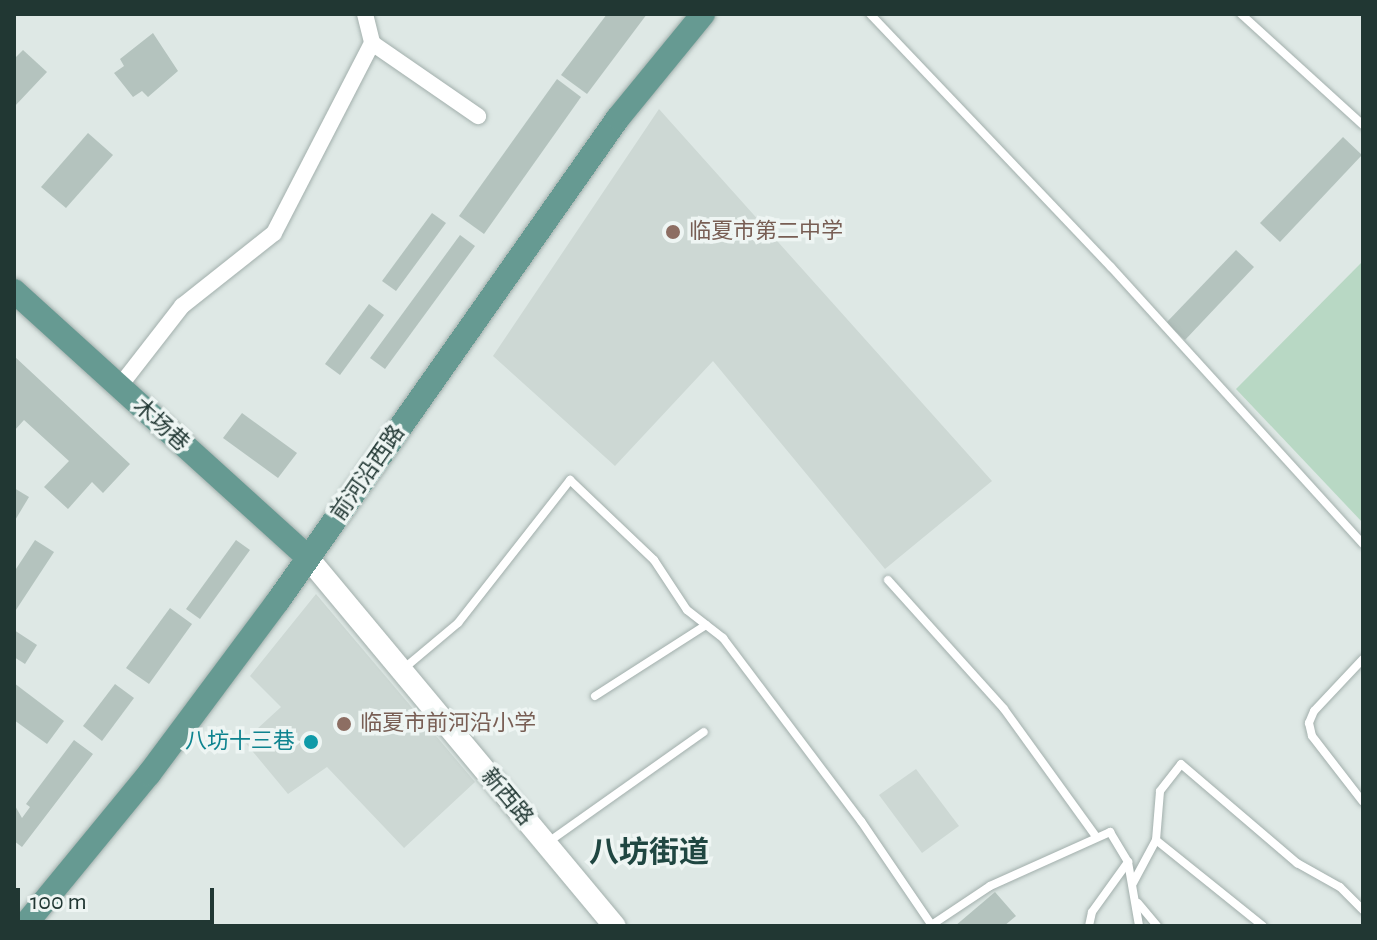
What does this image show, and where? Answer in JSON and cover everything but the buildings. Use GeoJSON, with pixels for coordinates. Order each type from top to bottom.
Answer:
{"type":"FeatureCollection","features":[{"type":"Feature","properties":{"kind":"main road","name":"前河沿西路"},"geometry":{"type":"LineString","coordinates":[[24,926],[149,774],[308,558],[618,118],[703,14]]}},
{"type":"Feature","properties":{"kind":"main road","name":"木场巷"},"geometry":{"type":"LineString","coordinates":[[14,291],[308,558]]}},
{"type":"Feature","properties":{"kind":"main road","name":"新西路"},"geometry":{"type":"LineString","coordinates":[[308,558],[615,926]]}},
{"type":"Feature","properties":{"kind":"street"},"geometry":{"type":"LineString","coordinates":[[119,387],[182,306],[274,233],[372,43],[365,14]]}},
{"type":"Feature","properties":{"kind":"street"},"geometry":{"type":"LineString","coordinates":[[372,43],[478,116]]}},
{"type":"Feature","properties":{"kind":"lane"},"geometry":{"type":"LineString","coordinates":[[870,14],[1111,267],[1363,544]]}},
{"type":"Feature","properties":{"kind":"lane"},"geometry":{"type":"LineString","coordinates":[[1241,14],[1363,125]]}},
{"type":"Feature","properties":{"kind":"lane"},"geometry":{"type":"LineString","coordinates":[[402,671],[458,623],[570,480],[654,560],[687,610],[723,638],[861,821],[930,925],[990,886],[1095,835],[1110,832],[1128,862],[1139,926]]}},
{"type":"Feature","properties":{"kind":"lane"},"geometry":{"type":"LineString","coordinates":[[888,580],[1004,709],[1095,835]]}},
{"type":"Feature","properties":{"kind":"lane"},"geometry":{"type":"LineString","coordinates":[[595,696],[706,625]]}},
{"type":"Feature","properties":{"kind":"lane"},"geometry":{"type":"LineString","coordinates":[[1363,659],[1314,711],[1309,723],[1312,736],[1363,802]]}},
{"type":"Feature","properties":{"kind":"lane"},"geometry":{"type":"LineString","coordinates":[[546,844],[704,732]]}},
{"type":"Feature","properties":{"kind":"lane"},"geometry":{"type":"LineString","coordinates":[[1133,883],[1156,840],[1160,791],[1181,764],[1297,863],[1340,887],[1363,910]]}},
{"type":"Feature","properties":{"kind":"lane"},"geometry":{"type":"LineString","coordinates":[[1156,840],[1263,926]]}},
{"type":"Feature","properties":{"kind":"lane"},"geometry":{"type":"LineString","coordinates":[[1089,926],[1092,912],[1128,862]]}},
{"type":"Feature","properties":{"kind":"lane"},"geometry":{"type":"LineString","coordinates":[[1137,903],[1157,926]]}},
{"type":"Feature","properties":{"kind":"shaded area","name":"临夏市第二中学"},"geometry":{"type":"Polygon","coordinates":[[[659,109],[992,481],[885,569],[713,361],[615,466],[493,356],[659,109]]]}},
{"type":"Feature","properties":{"kind":"shaded area","name":"临夏市前河沿小学"},"geometry":{"type":"Polygon","coordinates":[[[316,594],[475,782],[404,848],[327,767],[288,794],[244,741],[281,707],[250,676],[316,594]]]}},
{"type":"Feature","properties":{"kind":"shaded area"},"geometry":{"type":"Polygon","coordinates":[[[916,769],[959,826],[922,853],[879,795],[916,769]]]}},
{"type":"Feature","properties":{"kind":"green space"},"geometry":{"type":"Polygon","coordinates":[[[1363,261],[1363,523],[1236,389],[1363,261]]]}},
{"type":"Feature","properties":{"kind":"place","name":"临夏市第二中学"},"geometry":{"type":"Point","coordinates":[673,232]}},
{"type":"Feature","properties":{"kind":"place","name":"临夏市前河沿小学"},"geometry":{"type":"Point","coordinates":[344,724]}},
{"type":"Feature","properties":{"kind":"place","name":"八坊十三巷"},"geometry":{"type":"Point","coordinates":[311,742]}},
{"type":"Feature","properties":{"kind":"district","name":"八坊街道"},"geometry":{"type":"Point","coordinates":[649,853]}}]}
